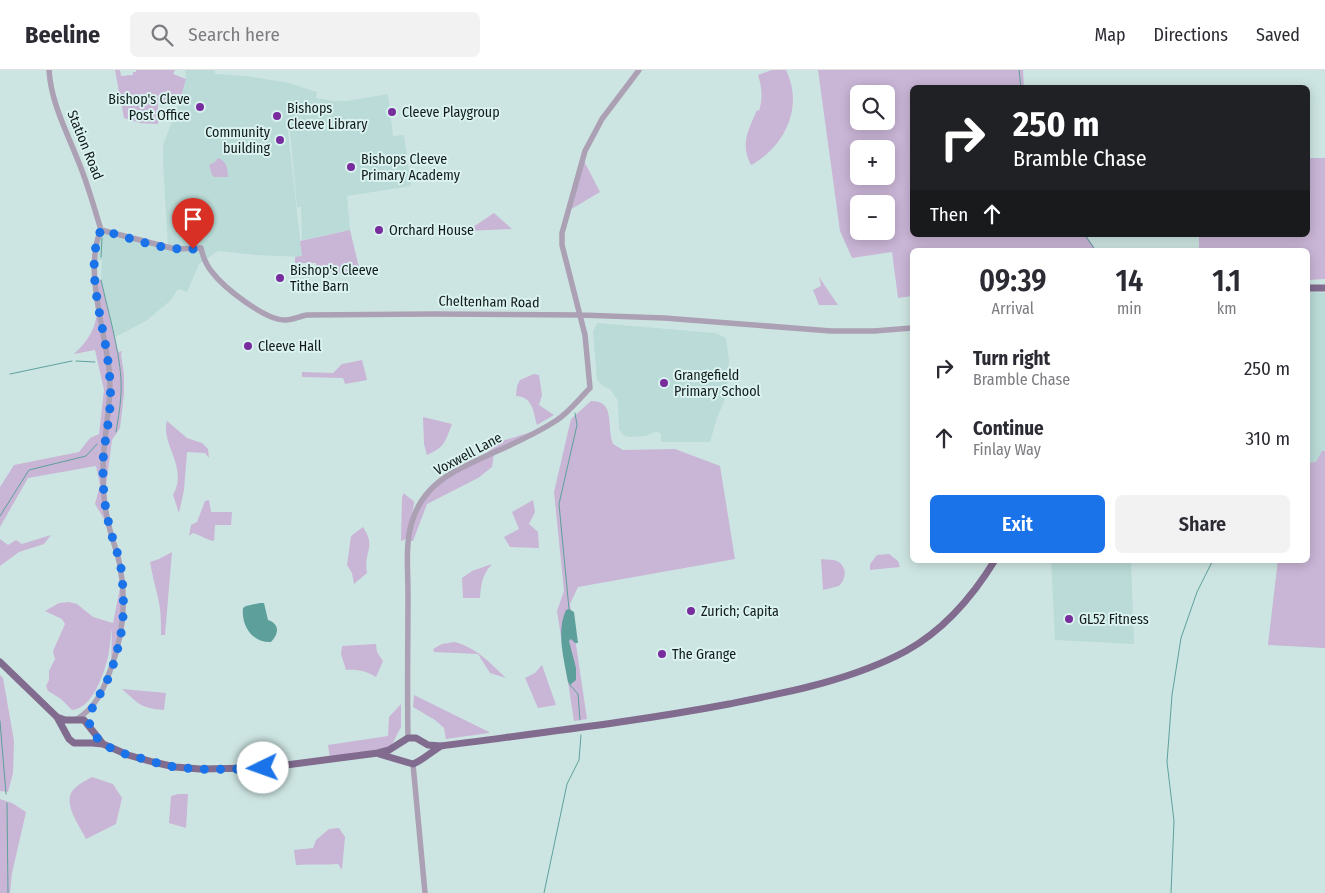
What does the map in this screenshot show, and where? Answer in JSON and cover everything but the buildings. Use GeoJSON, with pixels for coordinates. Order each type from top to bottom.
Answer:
{"type":"FeatureCollection","features":[{"type":"Feature","properties":{"kind":"main road"},"geometry":{"type":"LineString","coordinates":[[1310,288],[1325,288]]}},
{"type":"Feature","properties":{"kind":"main road"},"geometry":{"type":"LineString","coordinates":[[0,662],[57,717],[69,739],[74,743],[103,744],[128,755],[175,767],[200,770],[263,768],[378,754],[399,745],[408,738],[416,738],[428,744],[441,746],[611,724],[781,694],[868,669],[908,650],[939,628],[964,604],[984,579],[993,563]]}},
{"type":"Feature","properties":{"kind":"main road"},"geometry":{"type":"LineString","coordinates":[[57,717],[84,720],[103,744]]}},
{"type":"Feature","properties":{"kind":"main road"},"geometry":{"type":"LineString","coordinates":[[66,732],[69,723],[75,720]]}},
{"type":"Feature","properties":{"kind":"main road"},"geometry":{"type":"LineString","coordinates":[[84,742],[90,736],[90,726]]}},
{"type":"Feature","properties":{"kind":"main road"},"geometry":{"type":"LineString","coordinates":[[378,754],[407,764],[420,762],[424,756],[425,749],[420,741]]}},
{"type":"Feature","properties":{"kind":"main road"},"geometry":{"type":"LineString","coordinates":[[399,745],[398,754],[402,761]]}},
{"type":"Feature","properties":{"kind":"main road"},"geometry":{"type":"LineString","coordinates":[[424,756],[441,746]]}},
{"type":"Feature","properties":{"kind":"street","name":"Station Road"},"geometry":{"type":"LineString","coordinates":[[49,70],[54,103],[88,184],[101,230]]}},
{"type":"Feature","properties":{"kind":"street"},"geometry":{"type":"LineString","coordinates":[[581,315],[563,248],[562,233],[585,151],[602,120],[638,70]]}},
{"type":"Feature","properties":{"kind":"street","name":"Cheltenham Road"},"geometry":{"type":"LineString","coordinates":[[101,230],[176,249],[201,248],[203,257],[212,272],[229,291],[261,311],[279,320],[287,321],[307,316],[353,315],[581,315],[664,318],[831,331],[874,331],[910,328]]}},
{"type":"Feature","properties":{"kind":"street"},"geometry":{"type":"LineString","coordinates":[[90,726],[91,710],[106,682],[119,643],[124,598],[120,566],[104,502],[103,456],[109,415],[110,389],[94,252],[96,240],[101,230]]}},
{"type":"Feature","properties":{"kind":"street","name":"Voxwell Lane"},"geometry":{"type":"LineString","coordinates":[[408,738],[408,575],[412,522],[421,502],[432,487],[451,474],[534,434],[559,419],[590,388],[585,335],[581,315]]}},
{"type":"Feature","properties":{"kind":"street"},"geometry":{"type":"LineString","coordinates":[[75,720],[91,710]]}},
{"type":"Feature","properties":{"kind":"street"},"geometry":{"type":"LineString","coordinates":[[413,764],[425,893]]}},
{"type":"Feature","properties":{"kind":"shaded area"},"geometry":{"type":"Polygon","coordinates":[[[115,70],[120,70],[121,76],[133,75],[133,72],[136,72],[136,70],[175,70],[173,74],[186,79],[180,100],[173,100],[171,103],[158,102],[158,124],[140,123],[124,118],[115,70]]]}},
{"type":"Feature","properties":{"kind":"shaded area"},"geometry":{"type":"Polygon","coordinates":[[[185,70],[214,70],[215,74],[246,76],[289,83],[317,92],[316,98],[333,101],[347,101],[388,94],[393,136],[404,135],[411,186],[347,196],[350,230],[302,240],[301,207],[297,207],[290,131],[288,131],[302,257],[218,251],[199,264],[187,292],[178,289],[171,300],[146,321],[115,337],[101,280],[102,260],[97,260],[101,230],[168,248],[163,145],[180,100],[186,79],[185,70]]]}},
{"type":"Feature","properties":{"kind":"shaded area"},"geometry":{"type":"Polygon","coordinates":[[[772,70],[786,70],[791,84],[792,111],[782,137],[773,148],[751,165],[746,150],[746,138],[757,110],[759,111],[761,102],[758,75],[772,70]]]}},
{"type":"Feature","properties":{"kind":"shaded area"},"geometry":{"type":"Polygon","coordinates":[[[818,70],[1023,70],[1024,85],[910,85],[910,237],[1087,237],[1095,248],[910,248],[910,296],[898,298],[892,252],[852,258],[840,231],[818,70]]]}},
{"type":"Feature","properties":{"kind":"shaded area"},"geometry":{"type":"Polygon","coordinates":[[[218,158],[226,165],[228,177],[214,177],[212,175],[209,165],[218,158]]]}},
{"type":"Feature","properties":{"kind":"shaded area"},"geometry":{"type":"Polygon","coordinates":[[[1310,158],[1325,158],[1325,279],[1310,280],[1310,248],[1199,248],[1199,237],[1310,237],[1310,158]]]}},
{"type":"Feature","properties":{"kind":"shaded area"},"geometry":{"type":"Polygon","coordinates":[[[583,159],[600,192],[568,211],[583,159]]]}},
{"type":"Feature","properties":{"kind":"shaded area"},"geometry":{"type":"Polygon","coordinates":[[[494,213],[512,229],[467,231],[494,213]]]}},
{"type":"Feature","properties":{"kind":"shaded area"},"geometry":{"type":"Polygon","coordinates":[[[350,230],[360,272],[317,275],[316,263],[295,263],[295,257],[302,256],[300,241],[350,230]]]}},
{"type":"Feature","properties":{"kind":"shaded area"},"geometry":{"type":"Polygon","coordinates":[[[819,277],[838,305],[819,305],[813,290],[821,286],[819,277]]]}},
{"type":"Feature","properties":{"kind":"shaded area"},"geometry":{"type":"Polygon","coordinates":[[[101,280],[118,352],[122,351],[124,375],[120,428],[112,440],[104,501],[110,529],[95,504],[100,485],[96,466],[28,478],[0,527],[0,487],[14,465],[79,452],[90,438],[99,434],[104,390],[95,350],[74,354],[88,337],[96,321],[96,281],[101,280]]]}},
{"type":"Feature","properties":{"kind":"shaded area"},"geometry":{"type":"Polygon","coordinates":[[[1310,292],[1325,293],[1325,648],[1268,645],[1278,563],[1310,563],[1310,292]]]}},
{"type":"Feature","properties":{"kind":"shaded area","name":"Grangefield Primary School"},"geometry":{"type":"Polygon","coordinates":[[[597,323],[715,333],[726,338],[729,360],[727,394],[710,442],[661,442],[661,434],[656,431],[646,436],[629,437],[623,435],[619,429],[618,401],[611,390],[597,380],[593,332],[597,323]]]}},
{"type":"Feature","properties":{"kind":"shaded area"},"geometry":{"type":"Polygon","coordinates":[[[362,360],[367,380],[345,384],[343,378],[302,377],[302,372],[333,373],[342,364],[362,360]]]}},
{"type":"Feature","properties":{"kind":"shaded area"},"geometry":{"type":"Polygon","coordinates":[[[534,374],[539,375],[542,395],[539,405],[554,415],[537,425],[529,402],[522,397],[516,396],[520,380],[534,374]]]}},
{"type":"Feature","properties":{"kind":"shaded area"},"geometry":{"type":"Polygon","coordinates":[[[591,401],[604,405],[609,415],[613,444],[623,450],[675,449],[720,466],[735,559],[578,587],[570,604],[587,719],[574,721],[557,611],[564,591],[554,492],[571,419],[591,401]]]}},
{"type":"Feature","properties":{"kind":"shaded area"},"geometry":{"type":"Polygon","coordinates":[[[423,417],[452,424],[444,443],[427,455],[424,444],[423,417]]]}},
{"type":"Feature","properties":{"kind":"shaded area"},"geometry":{"type":"Polygon","coordinates":[[[167,421],[187,438],[202,443],[208,449],[209,458],[205,453],[187,452],[184,490],[179,513],[173,495],[178,475],[167,438],[167,421]]]}},
{"type":"Feature","properties":{"kind":"shaded area"},"geometry":{"type":"Polygon","coordinates":[[[547,427],[494,453],[492,467],[478,478],[427,504],[413,541],[409,541],[412,522],[432,487],[473,463],[502,441],[547,427]]]}},
{"type":"Feature","properties":{"kind":"shaded area"},"geometry":{"type":"Polygon","coordinates":[[[1322,451],[1325,451],[1325,648],[1268,645],[1278,563],[1310,563],[1310,463],[1316,462],[1322,451]]]}},
{"type":"Feature","properties":{"kind":"shaded area"},"geometry":{"type":"Polygon","coordinates":[[[404,493],[414,504],[406,539],[401,541],[402,497],[404,493]]]}},
{"type":"Feature","properties":{"kind":"shaded area"},"geometry":{"type":"Polygon","coordinates":[[[209,500],[211,512],[232,512],[231,525],[215,525],[214,541],[193,533],[189,536],[191,525],[197,522],[205,501],[209,500]]]}},
{"type":"Feature","properties":{"kind":"shaded area"},"geometry":{"type":"Polygon","coordinates":[[[533,500],[535,512],[529,524],[538,532],[539,548],[510,547],[504,537],[519,529],[512,512],[533,500]]]}},
{"type":"Feature","properties":{"kind":"shaded area"},"geometry":{"type":"Polygon","coordinates":[[[363,527],[369,540],[367,573],[354,584],[352,573],[347,565],[351,536],[363,527]]]}},
{"type":"Feature","properties":{"kind":"shaded area"},"geometry":{"type":"Polygon","coordinates":[[[51,535],[44,544],[19,552],[0,566],[0,539],[8,545],[16,540],[22,544],[51,535]]]}},
{"type":"Feature","properties":{"kind":"shaded area"},"geometry":{"type":"Polygon","coordinates":[[[172,552],[165,635],[161,635],[160,607],[150,562],[172,552]]]}},
{"type":"Feature","properties":{"kind":"shaded area"},"geometry":{"type":"Polygon","coordinates":[[[889,554],[898,561],[900,567],[870,570],[870,564],[877,555],[889,554]]]}},
{"type":"Feature","properties":{"kind":"shaded area"},"geometry":{"type":"Polygon","coordinates":[[[821,559],[835,560],[843,566],[845,573],[839,586],[823,590],[821,559]]]}},
{"type":"Feature","properties":{"kind":"shaded area"},"geometry":{"type":"Polygon","coordinates":[[[1051,563],[1131,563],[1134,644],[1055,640],[1051,563]]]}},
{"type":"Feature","properties":{"kind":"shaded area"},"geometry":{"type":"Polygon","coordinates":[[[492,564],[483,580],[480,598],[463,598],[462,578],[472,571],[492,564]]]}},
{"type":"Feature","properties":{"kind":"shaded area"},"geometry":{"type":"Polygon","coordinates":[[[122,578],[122,625],[111,669],[112,629],[108,657],[99,683],[91,698],[85,704],[72,710],[61,699],[48,691],[46,686],[49,680],[49,671],[55,659],[53,651],[65,624],[62,619],[45,611],[59,603],[69,602],[77,604],[93,617],[113,623],[122,578]]]}},
{"type":"Feature","properties":{"kind":"shaded area"},"geometry":{"type":"Polygon","coordinates":[[[454,642],[476,652],[506,678],[490,673],[478,654],[434,652],[433,649],[442,644],[454,642]]]}},
{"type":"Feature","properties":{"kind":"shaded area"},"geometry":{"type":"Polygon","coordinates":[[[376,644],[377,652],[383,661],[376,677],[362,671],[346,670],[341,654],[342,646],[376,644]]]}},
{"type":"Feature","properties":{"kind":"shaded area"},"geometry":{"type":"Polygon","coordinates":[[[542,665],[556,705],[538,708],[525,678],[535,673],[542,665]]]}},
{"type":"Feature","properties":{"kind":"shaded area"},"geometry":{"type":"Polygon","coordinates":[[[0,675],[3,678],[14,741],[13,773],[8,792],[0,791],[0,675]]]}},
{"type":"Feature","properties":{"kind":"shaded area"},"geometry":{"type":"Polygon","coordinates":[[[122,689],[166,693],[164,710],[140,704],[122,689]]]}},
{"type":"Feature","properties":{"kind":"shaded area"},"geometry":{"type":"Polygon","coordinates":[[[414,695],[489,733],[446,739],[444,728],[435,720],[413,707],[414,695]]]}},
{"type":"Feature","properties":{"kind":"shaded area"},"geometry":{"type":"Polygon","coordinates":[[[401,704],[401,727],[389,750],[330,759],[328,745],[388,736],[389,717],[401,704]]]}},
{"type":"Feature","properties":{"kind":"shaded area"},"geometry":{"type":"Polygon","coordinates":[[[92,777],[113,784],[122,798],[116,824],[86,839],[73,814],[70,800],[71,793],[75,788],[92,777]]]}},
{"type":"Feature","properties":{"kind":"shaded area"},"geometry":{"type":"Polygon","coordinates":[[[188,794],[186,828],[169,823],[171,796],[188,794]]]}},
{"type":"Feature","properties":{"kind":"shaded area"},"geometry":{"type":"Polygon","coordinates":[[[0,799],[12,803],[26,812],[12,873],[10,893],[0,893],[0,799]]]}},
{"type":"Feature","properties":{"kind":"shaded area"},"geometry":{"type":"Polygon","coordinates":[[[339,828],[345,837],[342,870],[338,864],[296,865],[294,850],[313,848],[316,840],[329,829],[339,828]]]}},
{"type":"Feature","properties":{"kind":"water"},"geometry":{"type":"Polygon","coordinates":[[[264,603],[268,620],[275,624],[277,630],[276,636],[271,642],[259,640],[246,627],[244,621],[243,608],[264,603]]]}},
{"type":"Feature","properties":{"kind":"water"},"geometry":{"type":"Polygon","coordinates":[[[569,609],[574,612],[578,643],[571,639],[569,641],[576,668],[576,680],[570,685],[561,636],[563,618],[566,610],[569,609]]]}},
{"type":"Feature","properties":{"kind":"waterway"},"geometry":{"type":"LineString","coordinates":[[1019,70],[1021,85]]}},
{"type":"Feature","properties":{"kind":"waterway"},"geometry":{"type":"LineString","coordinates":[[1086,237],[1094,248]]}},
{"type":"Feature","properties":{"kind":"waterway"},"geometry":{"type":"LineString","coordinates":[[101,257],[102,238]]}},
{"type":"Feature","properties":{"kind":"waterway"},"geometry":{"type":"LineString","coordinates":[[101,280],[120,367],[121,392],[116,432]]}},
{"type":"Feature","properties":{"kind":"waterway"},"geometry":{"type":"LineString","coordinates":[[10,374],[72,361]]}},
{"type":"Feature","properties":{"kind":"waterway"},"geometry":{"type":"LineString","coordinates":[[76,361],[95,362]]}},
{"type":"Feature","properties":{"kind":"waterway"},"geometry":{"type":"LineString","coordinates":[[569,609],[559,504],[577,425],[575,413]]}},
{"type":"Feature","properties":{"kind":"waterway"},"geometry":{"type":"LineString","coordinates":[[0,516],[29,470],[86,456],[97,444]]}},
{"type":"Feature","properties":{"kind":"waterway"},"geometry":{"type":"LineString","coordinates":[[1171,893],[1174,821],[1167,762],[1172,695],[1181,638],[1197,592],[1212,563]]}},
{"type":"Feature","properties":{"kind":"waterway"},"geometry":{"type":"LineString","coordinates":[[570,685],[578,694],[580,720]]}},
{"type":"Feature","properties":{"kind":"waterway"},"geometry":{"type":"LineString","coordinates":[[0,721],[6,794]]}},
{"type":"Feature","properties":{"kind":"waterway"},"geometry":{"type":"LineString","coordinates":[[544,893],[567,784],[579,760],[581,735]]}},
{"type":"Feature","properties":{"kind":"waterway"},"geometry":{"type":"LineString","coordinates":[[7,803],[8,893]]}},
{"type":"Feature","properties":{"kind":"place","name":"Bishop's Cleve Post Office"},"geometry":{"type":"Point","coordinates":[200,107]}},
{"type":"Feature","properties":{"kind":"place","name":"Cleeve Playgroup"},"geometry":{"type":"Point","coordinates":[392,112]}},
{"type":"Feature","properties":{"kind":"place","name":"Bishops Cleeve Library"},"geometry":{"type":"Point","coordinates":[277,116]}},
{"type":"Feature","properties":{"kind":"place","name":"Community building"},"geometry":{"type":"Point","coordinates":[280,140]}},
{"type":"Feature","properties":{"kind":"place","name":"Bishops Cleeve Primary Academy"},"geometry":{"type":"Point","coordinates":[351,167]}},
{"type":"Feature","properties":{"kind":"place","name":"Orchard House"},"geometry":{"type":"Point","coordinates":[379,230]}},
{"type":"Feature","properties":{"kind":"place","name":"Bishop's Cleeve Tithe Barn"},"geometry":{"type":"Point","coordinates":[280,278]}},
{"type":"Feature","properties":{"kind":"place","name":"Cleeve Hall"},"geometry":{"type":"Point","coordinates":[248,346]}},
{"type":"Feature","properties":{"kind":"place","name":"Grangefield Primary School"},"geometry":{"type":"Point","coordinates":[664,383]}},
{"type":"Feature","properties":{"kind":"place","name":"Zurich; Capita"},"geometry":{"type":"Point","coordinates":[691,611]}},
{"type":"Feature","properties":{"kind":"place","name":"GL52 Fitness"},"geometry":{"type":"Point","coordinates":[1069,619]}},
{"type":"Feature","properties":{"kind":"place","name":"The Grange"},"geometry":{"type":"Point","coordinates":[662,654]}},
{"type":"Feature","properties":{"kind":"route"},"geometry":{"type":"LineString","coordinates":[[193,249],[184,250],[158,246],[101,230],[96,240],[94,252],[96,280],[108,361],[110,389],[109,415],[103,456],[104,502],[120,566],[124,598],[119,643],[106,682],[91,710],[89,725],[94,735],[103,744],[128,755],[153,762],[200,770],[263,768]]}}]}
